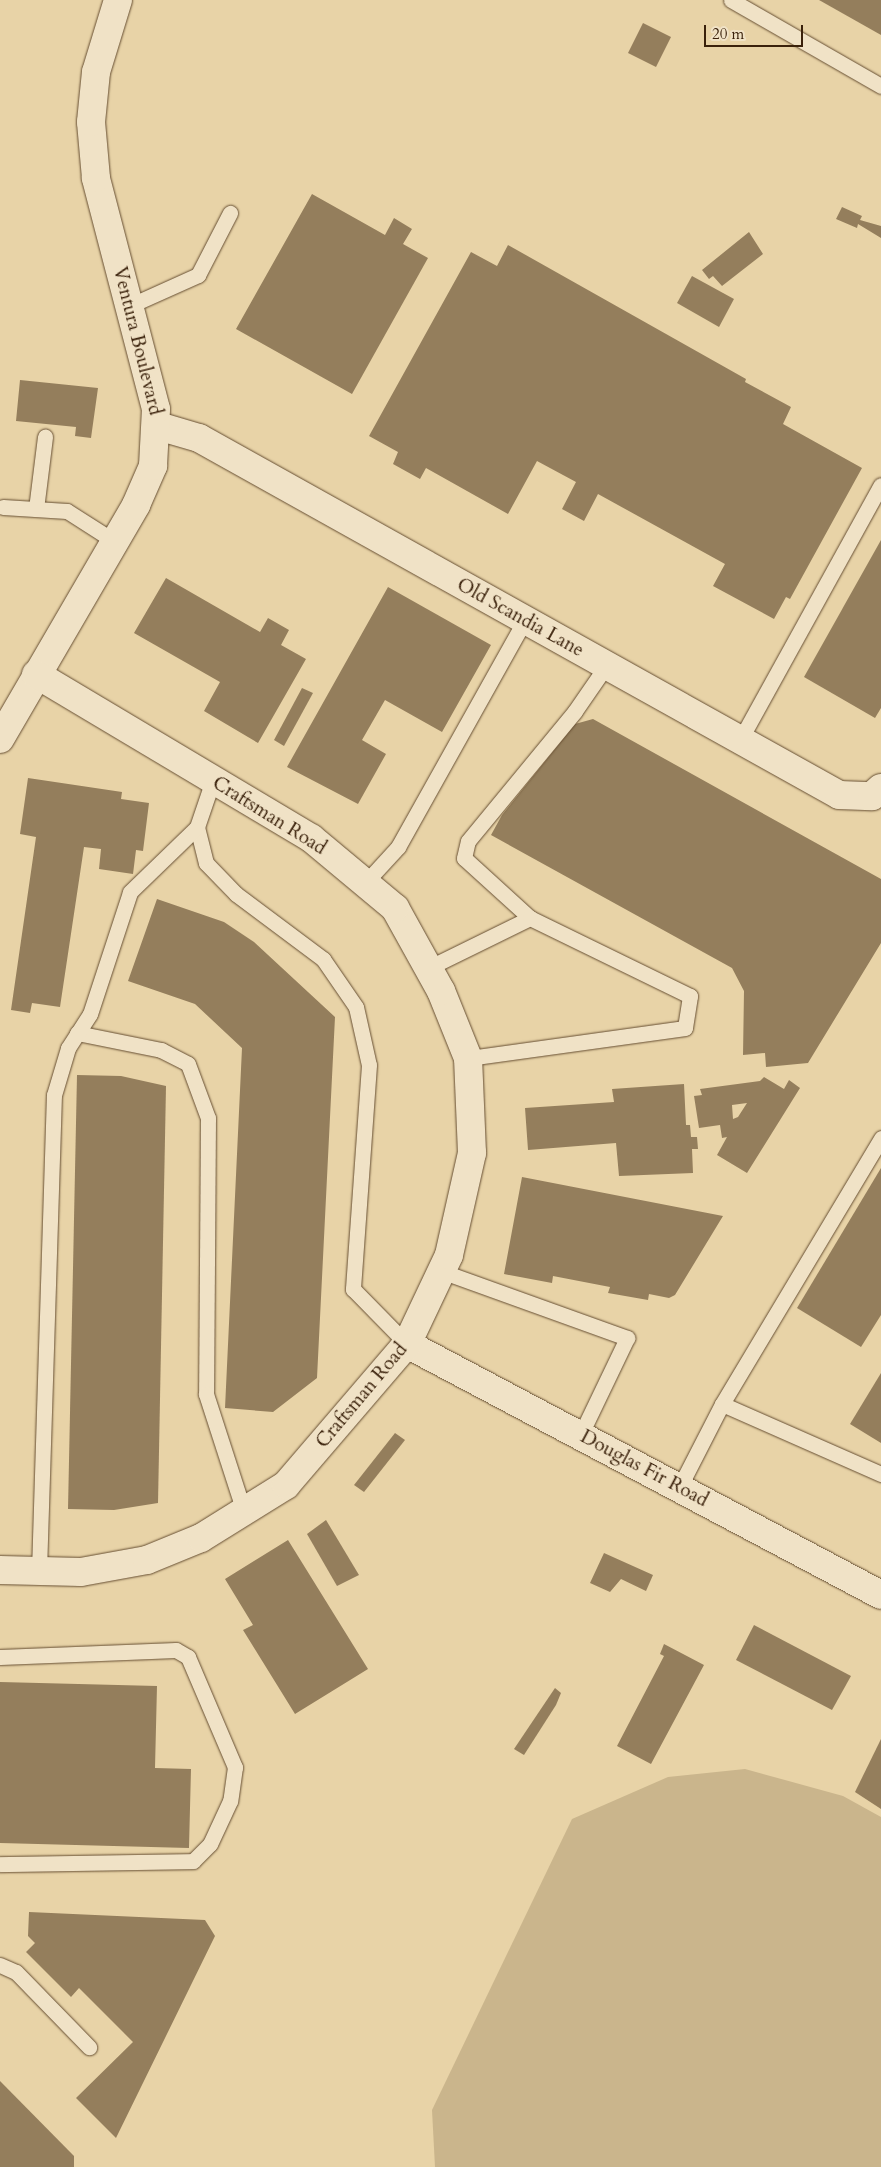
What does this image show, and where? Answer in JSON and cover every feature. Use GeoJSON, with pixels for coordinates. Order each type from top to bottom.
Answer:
{"type":"FeatureCollection","features":[{"type":"Feature","properties":{"kind":"street","name":"Ventura Boulevard"},"geometry":{"type":"LineString","coordinates":[[0,739],[114,541],[153,466],[158,426],[96,178],[91,122],[96,72],[118,0]]}},
{"type":"Feature","properties":{"kind":"street","name":"Old Scandia Lane"},"geometry":{"type":"LineString","coordinates":[[158,426],[199,438],[839,795],[872,796],[881,788]]}},
{"type":"Feature","properties":{"kind":"street","name":"Craftsman Road"},"geometry":{"type":"LineString","coordinates":[[0,1570],[81,1572],[147,1560],[201,1538],[286,1485],[407,1344],[449,1255],[472,1153],[468,1058],[428,968],[395,908],[311,838],[36,674]]}},
{"type":"Feature","properties":{"kind":"street","name":"Douglas Fir Road"},"geometry":{"type":"LineString","coordinates":[[407,1344],[881,1595]]}},
{"type":"Feature","properties":{"kind":"lane"},"geometry":{"type":"LineString","coordinates":[[731,0],[881,86]]}},
{"type":"Feature","properties":{"kind":"lane"},"geometry":{"type":"LineString","coordinates":[[129,306],[198,275],[230,212]]}},
{"type":"Feature","properties":{"kind":"lane"},"geometry":{"type":"LineString","coordinates":[[36,509],[45,437]]}},
{"type":"Feature","properties":{"kind":"lane"},"geometry":{"type":"LineString","coordinates":[[740,740],[881,485]]}},
{"type":"Feature","properties":{"kind":"lane"},"geometry":{"type":"LineString","coordinates":[[3,507],[67,511],[114,541]]}},
{"type":"Feature","properties":{"kind":"lane"},"geometry":{"type":"LineString","coordinates":[[364,883],[398,848],[525,620]]}},
{"type":"Feature","properties":{"kind":"lane"},"geometry":{"type":"LineString","coordinates":[[468,1058],[685,1028],[690,996],[530,918],[464,858],[468,841],[575,711],[606,666]]}},
{"type":"Feature","properties":{"kind":"lane"},"geometry":{"type":"LineString","coordinates":[[39,1571],[54,1095],[68,1048],[90,1014],[130,892],[197,827],[213,780]]}},
{"type":"Feature","properties":{"kind":"lane"},"geometry":{"type":"LineString","coordinates":[[197,827],[206,862],[236,894],[323,959],[356,1007],[369,1065],[353,1289],[407,1344]]}},
{"type":"Feature","properties":{"kind":"lane"},"geometry":{"type":"LineString","coordinates":[[428,968],[530,918]]}},
{"type":"Feature","properties":{"kind":"lane"},"geometry":{"type":"LineString","coordinates":[[77,1034],[161,1050],[188,1064],[208,1118],[206,1394],[244,1512]]}},
{"type":"Feature","properties":{"kind":"lane"},"geometry":{"type":"LineString","coordinates":[[679,1488],[722,1404],[881,1138]]}},
{"type":"Feature","properties":{"kind":"lane"},"geometry":{"type":"LineString","coordinates":[[441,1271],[627,1338],[580,1436]]}},
{"type":"Feature","properties":{"kind":"lane"},"geometry":{"type":"LineString","coordinates":[[722,1404],[881,1474]]}},
{"type":"Feature","properties":{"kind":"lane"},"geometry":{"type":"LineString","coordinates":[[0,1657],[176,1650],[188,1657],[236,1767],[230,1801],[210,1844],[193,1862],[0,1864]]}},
{"type":"Feature","properties":{"kind":"lane"},"geometry":{"type":"LineString","coordinates":[[0,1966],[16,1972],[89,2047]]}},
{"type":"Feature","properties":{"kind":"shaded area"},"geometry":{"type":"Polygon","coordinates":[[[745,1769],[843,1796],[881,1817],[881,2167],[435,2167],[432,2110],[572,1819],[668,1777],[745,1769]]]}},
{"type":"Feature","properties":{"kind":"building"},"geometry":{"type":"Polygon","coordinates":[[[819,0],[881,0],[881,35],[819,0]]]}},
{"type":"Feature","properties":{"kind":"building"},"geometry":{"type":"Polygon","coordinates":[[[643,23],[671,37],[656,67],[628,53],[643,23]]]}},
{"type":"Feature","properties":{"kind":"building"},"geometry":{"type":"Polygon","coordinates":[[[312,194],[385,235],[394,218],[412,229],[403,244],[428,258],[352,394],[236,329],[312,194]]]}},
{"type":"Feature","properties":{"kind":"building"},"geometry":{"type":"Polygon","coordinates":[[[842,207],[862,216],[860,220],[881,226],[881,238],[858,224],[857,228],[836,219],[842,207]]]}},
{"type":"Feature","properties":{"kind":"building"},"geometry":{"type":"Polygon","coordinates":[[[749,232],[763,254],[722,286],[713,276],[709,279],[702,270],[749,232]]]}},
{"type":"Feature","properties":{"kind":"building"},"geometry":{"type":"Polygon","coordinates":[[[508,245],[746,379],[745,382],[791,407],[783,424],[862,468],[790,599],[786,597],[774,619],[713,586],[725,564],[598,494],[584,521],[562,509],[576,482],[537,461],[508,514],[426,468],[420,479],[393,464],[398,452],[369,436],[471,252],[497,266],[508,245]]]}},
{"type":"Feature","properties":{"kind":"building"},"geometry":{"type":"Polygon","coordinates":[[[692,276],[734,299],[719,327],[677,303],[692,276]]]}},
{"type":"Feature","properties":{"kind":"building"},"geometry":{"type":"Polygon","coordinates":[[[20,380],[98,388],[91,438],[75,436],[76,427],[16,421],[20,380]]]}},
{"type":"Feature","properties":{"kind":"building"},"geometry":{"type":"Polygon","coordinates":[[[881,540],[881,708],[875,718],[804,677],[881,540]]]}},
{"type":"Feature","properties":{"kind":"building"},"geometry":{"type":"Polygon","coordinates":[[[166,578],[260,632],[268,618],[289,630],[281,645],[306,659],[258,743],[204,711],[220,682],[134,633],[166,578]]]}},
{"type":"Feature","properties":{"kind":"building"},"geometry":{"type":"Polygon","coordinates":[[[388,587],[491,645],[442,732],[385,700],[362,740],[386,754],[358,804],[287,767],[388,587]]]}},
{"type":"Feature","properties":{"kind":"building"},"geometry":{"type":"Polygon","coordinates":[[[302,688],[313,693],[284,746],[274,740],[302,688]]]}},
{"type":"Feature","properties":{"kind":"building"},"geometry":{"type":"Polygon","coordinates":[[[593,719],[881,879],[881,943],[808,1063],[766,1067],[765,1053],[743,1055],[744,991],[732,968],[491,835],[502,815],[575,724],[593,719]]]}},
{"type":"Feature","properties":{"kind":"building"},"geometry":{"type":"Polygon","coordinates":[[[28,778],[122,792],[121,799],[149,803],[143,851],[136,850],[133,874],[99,869],[101,849],[84,847],[60,1007],[32,1003],[30,1013],[11,1010],[36,837],[20,834],[28,778]]]}},
{"type":"Feature","properties":{"kind":"building"},"geometry":{"type":"Polygon","coordinates":[[[157,899],[224,922],[254,942],[335,1017],[317,1378],[273,1412],[225,1408],[242,1048],[195,1004],[128,981],[157,899]]]}},
{"type":"Feature","properties":{"kind":"building"},"geometry":{"type":"Polygon","coordinates":[[[77,1075],[121,1076],[166,1086],[158,1503],[114,1510],[68,1509],[77,1075]]]}},
{"type":"Feature","properties":{"kind":"building"},"geometry":{"type":"Polygon","coordinates":[[[764,1077],[784,1089],[789,1080],[800,1088],[747,1173],[717,1155],[727,1137],[722,1138],[720,1125],[699,1128],[694,1096],[702,1095],[700,1089],[760,1081],[764,1077]],[[747,1103],[732,1105],[733,1119],[738,1117],[747,1103]]]}},
{"type":"Feature","properties":{"kind":"building"},"geometry":{"type":"Polygon","coordinates":[[[684,1084],[686,1125],[690,1125],[691,1137],[697,1137],[698,1149],[692,1149],[693,1173],[619,1176],[616,1143],[528,1150],[525,1108],[614,1102],[612,1089],[684,1084]]]}},
{"type":"Feature","properties":{"kind":"building"},"geometry":{"type":"Polygon","coordinates":[[[881,1168],[881,1315],[861,1347],[797,1308],[881,1168]]]}},
{"type":"Feature","properties":{"kind":"building"},"geometry":{"type":"Polygon","coordinates":[[[522,1177],[723,1216],[675,1295],[669,1298],[649,1294],[648,1300],[608,1293],[610,1287],[553,1276],[552,1283],[504,1274],[522,1177]]]}},
{"type":"Feature","properties":{"kind":"building"},"geometry":{"type":"Polygon","coordinates":[[[881,1373],[881,1443],[850,1424],[881,1373]]]}},
{"type":"Feature","properties":{"kind":"building"},"geometry":{"type":"Polygon","coordinates":[[[395,1433],[405,1440],[364,1492],[354,1485],[395,1433]]]}},
{"type":"Feature","properties":{"kind":"building"},"geometry":{"type":"Polygon","coordinates":[[[326,1520],[359,1575],[337,1586],[307,1534],[326,1520]]]}},
{"type":"Feature","properties":{"kind":"building"},"geometry":{"type":"Polygon","coordinates":[[[288,1540],[368,1669],[295,1714],[243,1630],[253,1625],[225,1579],[288,1540]]]}},
{"type":"Feature","properties":{"kind":"building"},"geometry":{"type":"Polygon","coordinates":[[[604,1553],[653,1575],[646,1591],[621,1579],[610,1592],[590,1583],[604,1553]]]}},
{"type":"Feature","properties":{"kind":"building"},"geometry":{"type":"Polygon","coordinates":[[[754,1625],[851,1676],[832,1710],[736,1660],[754,1625]]]}},
{"type":"Feature","properties":{"kind":"building"},"geometry":{"type":"Polygon","coordinates":[[[664,1644],[704,1665],[651,1764],[617,1746],[664,1656],[660,1654],[664,1644]]]}},
{"type":"Feature","properties":{"kind":"building"},"geometry":{"type":"Polygon","coordinates":[[[0,1682],[157,1686],[155,1768],[191,1769],[189,1848],[0,1843],[0,1682]]]}},
{"type":"Feature","properties":{"kind":"building"},"geometry":{"type":"Polygon","coordinates":[[[555,1688],[561,1693],[556,1705],[524,1755],[514,1749],[555,1688]]]}},
{"type":"Feature","properties":{"kind":"building"},"geometry":{"type":"Polygon","coordinates":[[[881,1739],[881,1809],[855,1792],[881,1739]]]}},
{"type":"Feature","properties":{"kind":"building"},"geometry":{"type":"Polygon","coordinates":[[[29,1912],[205,1920],[215,1936],[116,2138],[76,2098],[133,2042],[79,1988],[71,1997],[26,1952],[35,1943],[28,1936],[29,1912]]]}},
{"type":"Feature","properties":{"kind":"building"},"geometry":{"type":"Polygon","coordinates":[[[0,2081],[74,2156],[74,2167],[0,2167],[0,2081]]]}}]}
